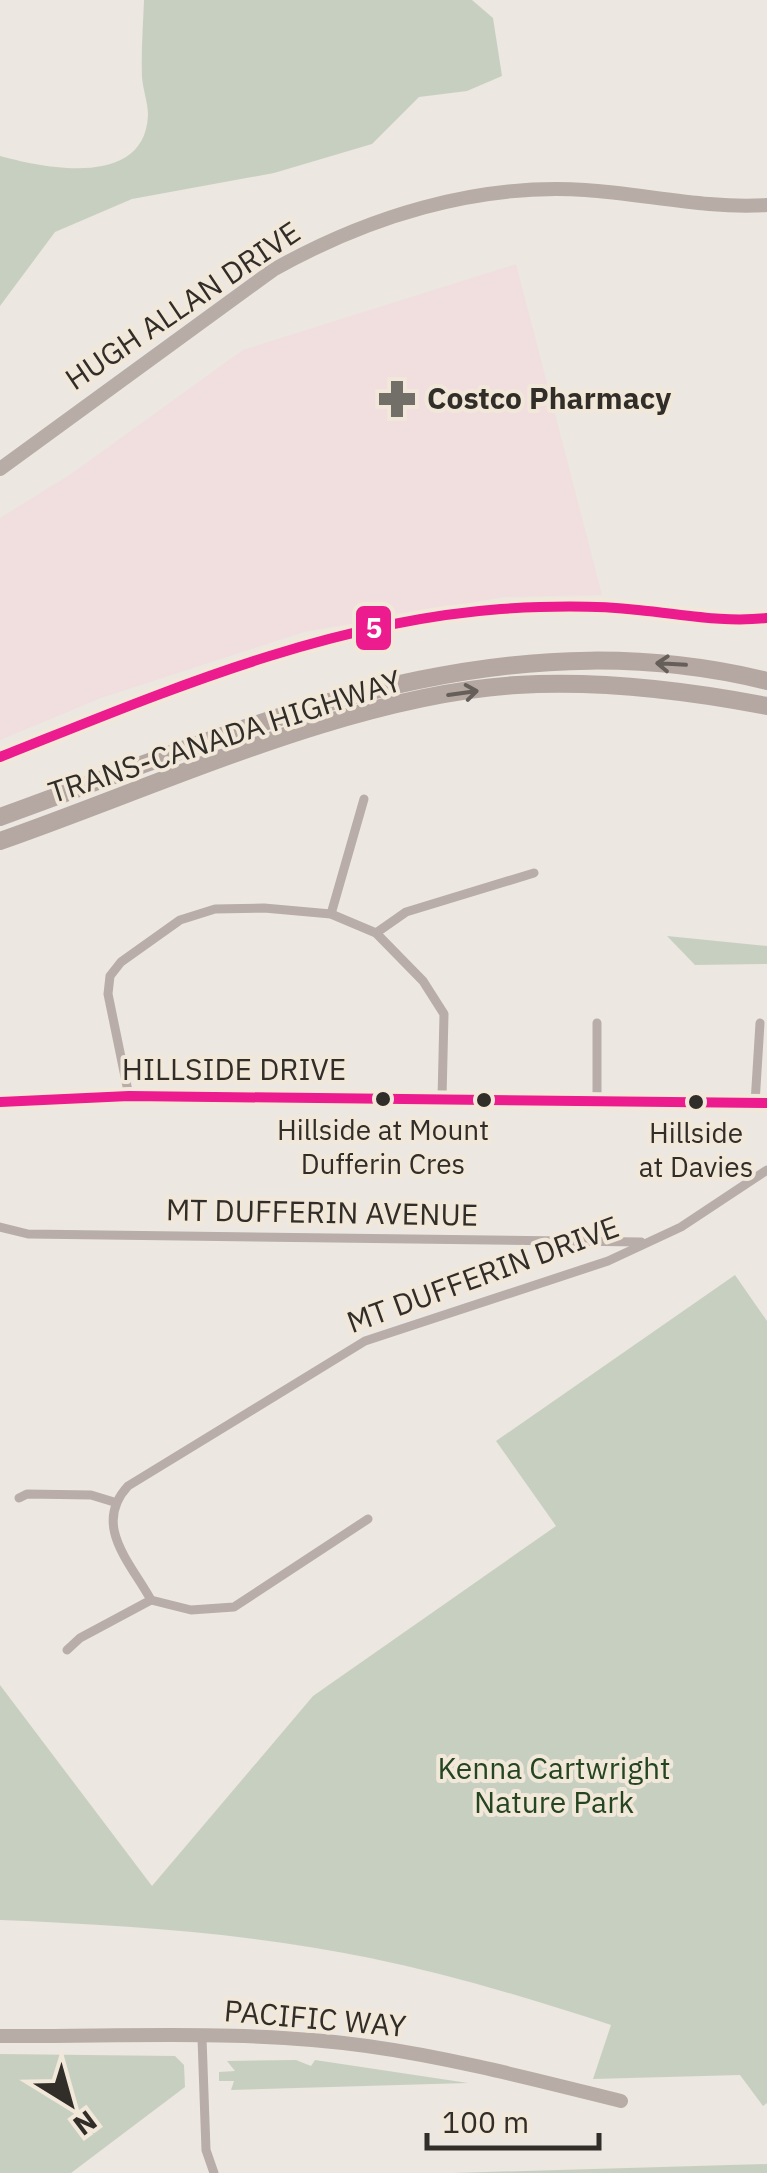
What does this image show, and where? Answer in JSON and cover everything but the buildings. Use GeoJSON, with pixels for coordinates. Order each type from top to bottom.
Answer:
{"type":"FeatureCollection","features":[{"type":"Feature","properties":{"kind":"highway","name":"TRANS-CANADA HIGHWAY"},"geometry":{"type":"LineString","coordinates":[[0,814],[248,726],[366,689],[439,672],[510,663],[608,660],[704,666],[767,681]]}},
{"type":"Feature","properties":{"kind":"highway","name":"TRANS-CANADA HIGHWAY"},"geometry":{"type":"LineString","coordinates":[[0,841],[373,711],[462,693],[516,685],[612,684],[696,692],[767,706]]}},
{"type":"Feature","properties":{"kind":"highway"},"geometry":{"type":"LineString","coordinates":[[0,854],[88,810]]}},
{"type":"Feature","properties":{"kind":"street","name":"HUGH ALLAN DRIVE"},"geometry":{"type":"LineString","coordinates":[[0,469],[272,270],[311,248],[388,217],[465,198],[546,190],[767,205]]}},
{"type":"Feature","properties":{"kind":"street"},"geometry":{"type":"LineString","coordinates":[[0,757],[249,660],[390,625],[475,611],[544,607],[638,610],[715,621],[767,618]]}},
{"type":"Feature","properties":{"kind":"street"},"geometry":{"type":"LineString","coordinates":[[330,914],[364,798]]}},
{"type":"Feature","properties":{"kind":"street"},"geometry":{"type":"LineString","coordinates":[[376,933],[406,912],[534,873]]}},
{"type":"Feature","properties":{"kind":"street"},"geometry":{"type":"LineString","coordinates":[[129,1096],[108,994],[110,976],[121,962],[180,920],[214,909],[330,914],[376,933],[422,981],[444,1014],[442,1099]]}},
{"type":"Feature","properties":{"kind":"street"},"geometry":{"type":"LineString","coordinates":[[597,1023],[597,1101]]}},
{"type":"Feature","properties":{"kind":"street"},"geometry":{"type":"LineString","coordinates":[[760,1024],[761,1103]]}},
{"type":"Feature","properties":{"kind":"street","name":"HILLSIDE DRIVE"},"geometry":{"type":"LineString","coordinates":[[0,1102],[129,1096],[761,1103]]}},
{"type":"Feature","properties":{"kind":"street","name":"MT DUFFERIN DRIVE"},"geometry":{"type":"LineString","coordinates":[[114,1502],[128,1486],[209,1434],[365,1341],[608,1262],[680,1227],[767,1170]]}},
{"type":"Feature","properties":{"kind":"street","name":"MT DUFFERIN AVENUE"},"geometry":{"type":"LineString","coordinates":[[0,1228],[28,1234],[644,1242]]}},
{"type":"Feature","properties":{"kind":"street"},"geometry":{"type":"LineString","coordinates":[[18,1498],[27,1494],[91,1495],[114,1502],[112,1530],[151,1600]]}},
{"type":"Feature","properties":{"kind":"street"},"geometry":{"type":"LineString","coordinates":[[67,1650],[80,1638],[151,1600],[191,1610],[234,1607],[368,1519]]}},
{"type":"Feature","properties":{"kind":"street","name":"PACIFIC WAY"},"geometry":{"type":"LineString","coordinates":[[0,2036],[202,2038],[364,2046],[473,2064],[620,2101]]}},
{"type":"Feature","properties":{"kind":"street"},"geometry":{"type":"LineString","coordinates":[[202,2038],[206,2150],[214,2173]]}},
{"type":"Feature","properties":{"kind":"shaded area"},"geometry":{"type":"Polygon","coordinates":[[[516,264],[602,595],[504,597],[304,632],[101,698],[0,740],[0,518],[71,474],[243,350],[516,264]]]}},
{"type":"Feature","properties":{"kind":"green space"},"geometry":{"type":"Polygon","coordinates":[[[144,0],[472,0],[493,18],[502,76],[467,91],[419,97],[372,144],[274,173],[132,199],[55,232],[0,306],[0,156],[41,165],[89,168],[111,164],[130,154],[143,138],[148,115],[142,77],[144,0]]]}},
{"type":"Feature","properties":{"kind":"green space"},"geometry":{"type":"Polygon","coordinates":[[[667,936],[767,946],[767,964],[695,965],[667,936]]]}},
{"type":"Feature","properties":{"kind":"green space","name":"Kenna Cartwright Nature Park"},"geometry":{"type":"Polygon","coordinates":[[[735,1275],[767,1321],[767,2103],[763,2106],[740,2075],[593,2079],[611,2025],[401,1965],[233,1936],[0,1920],[0,1685],[152,1886],[313,1696],[556,1526],[496,1441],[735,1275]]]}},
{"type":"Feature","properties":{"kind":"green space"},"geometry":{"type":"Polygon","coordinates":[[[0,2054],[175,2056],[184,2065],[185,2087],[71,2173],[0,2173],[0,2054]]]}},
{"type":"Feature","properties":{"kind":"green space"},"geometry":{"type":"Polygon","coordinates":[[[296,2060],[311,2066],[315,2060],[468,2083],[231,2090],[234,2081],[219,2081],[219,2072],[235,2071],[227,2061],[296,2060]]]}},
{"type":"Feature","properties":{"kind":"green space"},"geometry":{"type":"Polygon","coordinates":[[[767,2164],[767,2173],[453,2173],[767,2164]]]}},
{"type":"Feature","properties":{"kind":"transit line","name":"5"},"geometry":{"type":"LineString","coordinates":[[0,757],[245,664],[371,629],[436,616],[570,606],[718,619],[767,618]]}},
{"type":"Feature","properties":{"kind":"transit line","name":"5"},"geometry":{"type":"LineString","coordinates":[[0,1102],[129,1096],[767,1103]]}},
{"type":"Feature","properties":{"kind":"place","name":"Costco Pharmacy"},"geometry":{"type":"Point","coordinates":[397,399]}},
{"type":"Feature","properties":{"kind":"place","name":"Hillside at Mount Dufferin Cres"},"geometry":{"type":"Point","coordinates":[383,1099]}},
{"type":"Feature","properties":{"kind":"place","name":"Hillside at Davies"},"geometry":{"type":"Point","coordinates":[696,1102]}}]}
